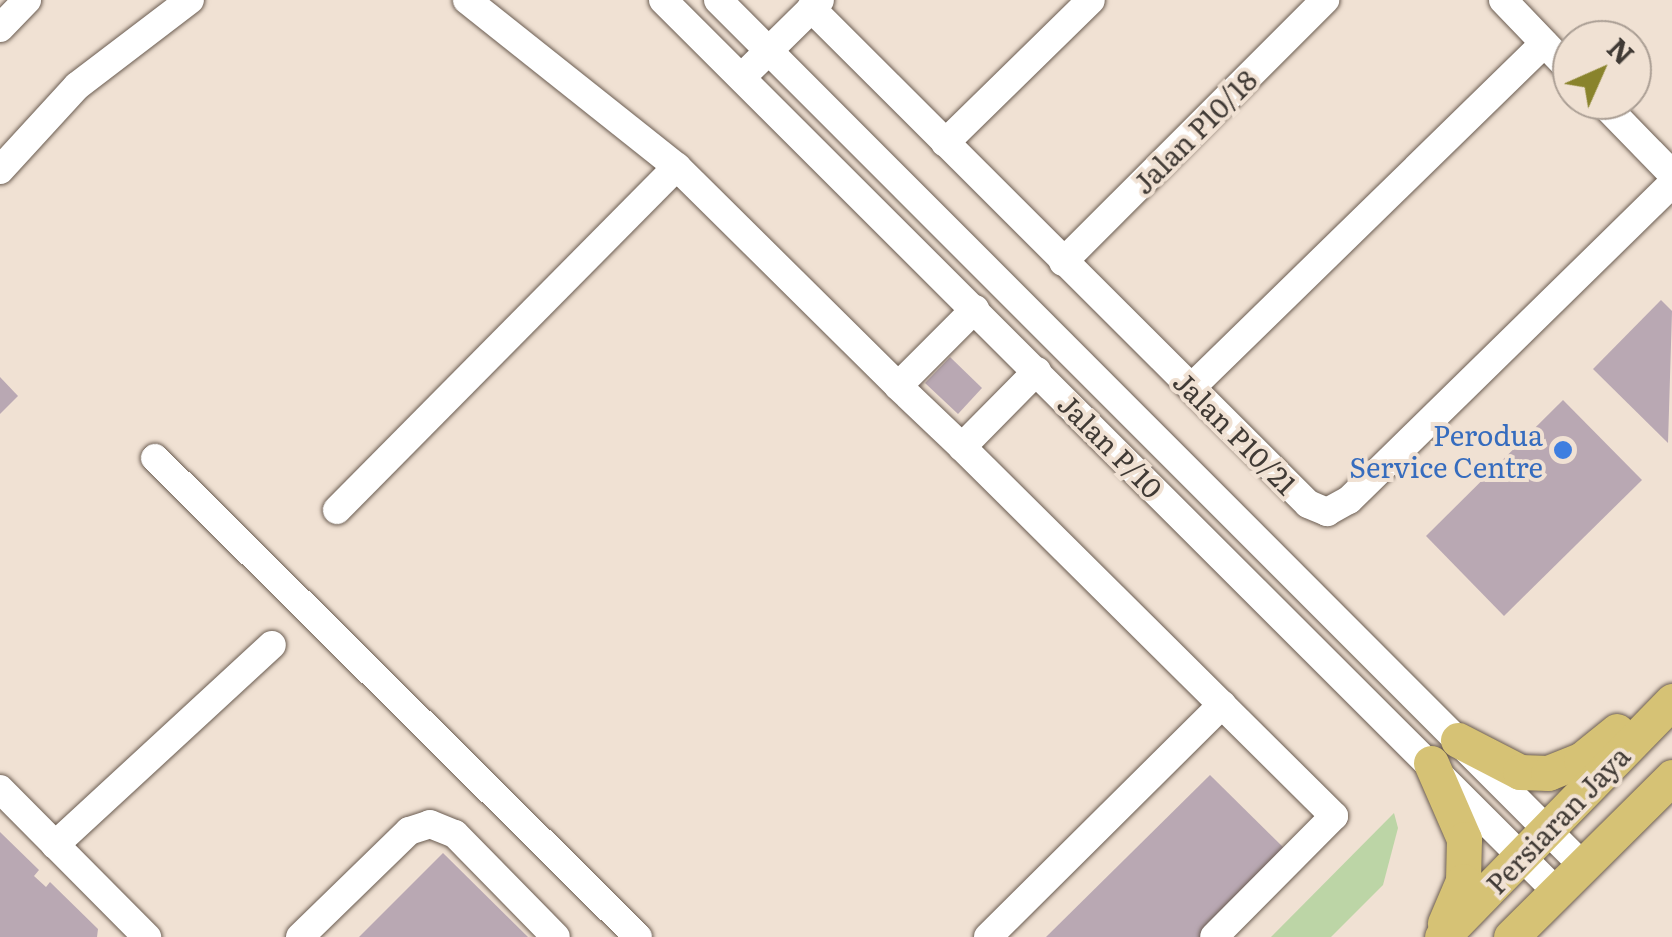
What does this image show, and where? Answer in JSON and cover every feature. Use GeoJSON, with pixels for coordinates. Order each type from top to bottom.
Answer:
{"type":"FeatureCollection","features":[{"type":"Feature","properties":{"kind":"main road"},"geometry":{"type":"LineString","coordinates":[[1458,740],[1520,772],[1548,772],[1581,760],[1672,683]]}},
{"type":"Feature","properties":{"kind":"main road","name":"Persiaran Jaya"},"geometry":{"type":"LineString","coordinates":[[1439,937],[1672,701]]}},
{"type":"Feature","properties":{"kind":"main road"},"geometry":{"type":"LineString","coordinates":[[1431,764],[1459,818],[1466,858],[1459,892],[1439,937]]}},
{"type":"Feature","properties":{"kind":"main road","name":"Persiaran Jaya"},"geometry":{"type":"LineString","coordinates":[[1511,937],[1672,777]]}},
{"type":"Feature","properties":{"kind":"street"},"geometry":{"type":"LineString","coordinates":[[0,28],[27,0]]}},
{"type":"Feature","properties":{"kind":"street"},"geometry":{"type":"LineString","coordinates":[[0,170],[76,86],[190,0]]}},
{"type":"Feature","properties":{"kind":"street"},"geometry":{"type":"LineString","coordinates":[[467,0],[677,167],[1334,816],[1214,937]]}},
{"type":"Feature","properties":{"kind":"street","name":"Jalan P/10"},"geometry":{"type":"LineString","coordinates":[[663,0],[1556,892]]}},
{"type":"Feature","properties":{"kind":"street","name":"Jalan P/10"},"geometry":{"type":"LineString","coordinates":[[718,0],[1582,866]]}},
{"type":"Feature","properties":{"kind":"street"},"geometry":{"type":"LineString","coordinates":[[945,143],[1090,0]]}},
{"type":"Feature","properties":{"kind":"street","name":"Jalan P10/18"},"geometry":{"type":"LineString","coordinates":[[1063,262],[1324,0]]}},
{"type":"Feature","properties":{"kind":"street"},"geometry":{"type":"LineString","coordinates":[[1502,0],[1552,51]]}},
{"type":"Feature","properties":{"kind":"street"},"geometry":{"type":"LineString","coordinates":[[742,76],[816,4]]}},
{"type":"Feature","properties":{"kind":"street","name":"Jalan P10/21"},"geometry":{"type":"LineString","coordinates":[[816,4],[1063,262],[1308,504],[1327,512],[1349,500],[1672,184]]}},
{"type":"Feature","properties":{"kind":"street"},"geometry":{"type":"LineString","coordinates":[[1192,388],[1544,43]]}},
{"type":"Feature","properties":{"kind":"street"},"geometry":{"type":"LineString","coordinates":[[1619,120],[1672,174]]}},
{"type":"Feature","properties":{"kind":"street"},"geometry":{"type":"LineString","coordinates":[[337,510],[677,167]]}},
{"type":"Feature","properties":{"kind":"street"},"geometry":{"type":"LineString","coordinates":[[898,386],[975,309]]}},
{"type":"Feature","properties":{"kind":"street"},"geometry":{"type":"LineString","coordinates":[[962,447],[1037,371]]}},
{"type":"Feature","properties":{"kind":"street"},"geometry":{"type":"LineString","coordinates":[[156,458],[638,937]]}},
{"type":"Feature","properties":{"kind":"street"},"geometry":{"type":"LineString","coordinates":[[55,845],[272,645]]}},
{"type":"Feature","properties":{"kind":"street"},"geometry":{"type":"LineString","coordinates":[[988,937],[1222,705]]}},
{"type":"Feature","properties":{"kind":"street"},"geometry":{"type":"LineString","coordinates":[[0,789],[147,937]]}},
{"type":"Feature","properties":{"kind":"street"},"geometry":{"type":"LineString","coordinates":[[300,937],[410,832],[430,824],[456,834],[556,937]]}},
{"type":"Feature","properties":{"kind":"green space"},"geometry":{"type":"Polygon","coordinates":[[[1394,813],[1398,828],[1383,885],[1331,937],[1271,937],[1394,813]]]}},
{"type":"Feature","properties":{"kind":"building"},"geometry":{"type":"Polygon","coordinates":[[[1661,300],[1672,311],[1668,443],[1593,369],[1661,300]]]}},
{"type":"Feature","properties":{"kind":"building"},"geometry":{"type":"Polygon","coordinates":[[[950,357],[982,388],[958,414],[925,383],[950,357]]]}},
{"type":"Feature","properties":{"kind":"building"},"geometry":{"type":"Polygon","coordinates":[[[0,377],[18,396],[0,414],[0,377]]]}},
{"type":"Feature","properties":{"kind":"building"},"geometry":{"type":"Polygon","coordinates":[[[1563,400],[1642,480],[1504,616],[1426,536],[1563,400]]]}},
{"type":"Feature","properties":{"kind":"building"},"geometry":{"type":"Polygon","coordinates":[[[1210,775],[1287,851],[1200,937],[1046,937],[1210,775]]]}},
{"type":"Feature","properties":{"kind":"building"},"geometry":{"type":"Polygon","coordinates":[[[0,832],[39,870],[34,876],[46,887],[50,882],[98,929],[97,937],[0,937],[0,832]]]}},
{"type":"Feature","properties":{"kind":"building"},"geometry":{"type":"Polygon","coordinates":[[[443,853],[528,937],[359,937],[443,853]]]}},
{"type":"Feature","properties":{"kind":"place","name":"Perodua Service Centre"},"geometry":{"type":"Point","coordinates":[1563,450]}}]}
